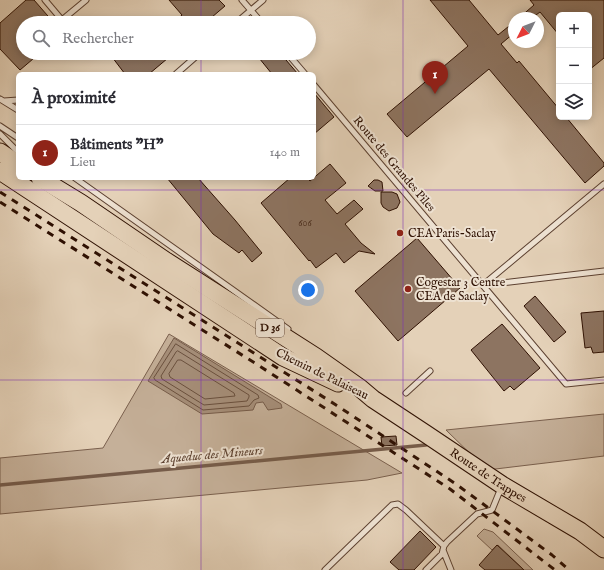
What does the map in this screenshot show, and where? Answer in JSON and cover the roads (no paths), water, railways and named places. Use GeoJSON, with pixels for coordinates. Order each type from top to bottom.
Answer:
{"type":"FeatureCollection","features":[{"type":"Feature","properties":{"kind":"main road"},"geometry":{"type":"LineString","coordinates":[[0,152],[16,163]]}},
{"type":"Feature","properties":{"kind":"main road","name":"Chemin de Palaiseau"},"geometry":{"type":"LineString","coordinates":[[0,171],[16,178]]}},
{"type":"Feature","properties":{"kind":"main road","name":"Chemin de Palaiseau"},"geometry":{"type":"LineString","coordinates":[[21,180],[81,203],[166,261],[310,354],[360,388],[373,399]]}},
{"type":"Feature","properties":{"kind":"main road","name":"Chemin de Palaiseau"},"geometry":{"type":"LineString","coordinates":[[38,187],[283,357],[373,399]]}},
{"type":"Feature","properties":{"kind":"main road","name":"Route de Trappes"},"geometry":{"type":"LineString","coordinates":[[373,399],[502,485],[580,531],[604,549]]}},
{"type":"Feature","properties":{"kind":"lane"},"geometry":{"type":"LineString","coordinates":[[45,0],[59,16]]}},
{"type":"Feature","properties":{"kind":"lane"},"geometry":{"type":"LineString","coordinates":[[67,16],[86,0]]}},
{"type":"Feature","properties":{"kind":"lane"},"geometry":{"type":"LineString","coordinates":[[242,0],[256,16]]}},
{"type":"Feature","properties":{"kind":"lane"},"geometry":{"type":"LineString","coordinates":[[244,16],[263,0]]}},
{"type":"Feature","properties":{"kind":"lane"},"geometry":{"type":"LineString","coordinates":[[178,72],[192,60]]}},
{"type":"Feature","properties":{"kind":"lane"},"geometry":{"type":"LineString","coordinates":[[293,60],[303,72]]}},
{"type":"Feature","properties":{"kind":"lane","name":"Route des Grandes Piles"},"geometry":{"type":"LineString","coordinates":[[316,87],[566,384],[604,380]]}},
{"type":"Feature","properties":{"kind":"lane"},"geometry":{"type":"LineString","coordinates":[[2,100],[16,100]]}},
{"type":"Feature","properties":{"kind":"lane"},"geometry":{"type":"LineString","coordinates":[[2,100],[16,109]]}},
{"type":"Feature","properties":{"kind":"lane"},"geometry":{"type":"LineString","coordinates":[[0,126],[16,137]]}},
{"type":"Feature","properties":{"kind":"lane"},"geometry":{"type":"LineString","coordinates":[[0,134],[16,150]]}},
{"type":"Feature","properties":{"kind":"lane"},"geometry":{"type":"LineString","coordinates":[[78,180],[289,330],[310,354]]}},
{"type":"Feature","properties":{"kind":"lane"},"geometry":{"type":"LineString","coordinates":[[483,286],[604,184]]}},
{"type":"Feature","properties":{"kind":"lane"},"geometry":{"type":"LineString","coordinates":[[483,286],[604,271]]}},
{"type":"Feature","properties":{"kind":"lane"},"geometry":{"type":"LineString","coordinates":[[406,393],[430,371]]}},
{"type":"Feature","properties":{"kind":"lane"},"geometry":{"type":"LineString","coordinates":[[426,570],[442,554],[444,548],[477,514],[492,510],[502,485]]}},
{"type":"Feature","properties":{"kind":"lane"},"geometry":{"type":"LineString","coordinates":[[325,570],[392,505],[398,504],[444,548],[451,570]]}},
{"type":"Feature","properties":{"kind":"water"},"geometry":{"type":"Polygon","coordinates":[[[174,338],[281,404],[282,408],[268,410],[263,402],[256,403],[253,410],[202,414],[148,381],[174,338]]]}},
{"type":"Feature","properties":{"kind":"waterway","name":"Aqueduc des Mineurs"},"geometry":{"type":"LineString","coordinates":[[0,485],[426,445]]}},
{"type":"Feature","properties":{"kind":"railway"},"geometry":{"type":"LineString","coordinates":[[0,192],[336,405],[456,484],[552,555],[569,570]]}},
{"type":"Feature","properties":{"kind":"railway"},"geometry":{"type":"LineString","coordinates":[[0,202],[261,367],[450,489],[555,570]]}},
{"type":"Feature","properties":{"kind":"place","name":"Bâtiments \"H\""},"geometry":{"type":"Point","coordinates":[435,94]}},
{"type":"Feature","properties":{"kind":"place","name":"CEA Paris-Saclay"},"geometry":{"type":"Point","coordinates":[400,233]}},
{"type":"Feature","properties":{"kind":"place","name":"Cogestar 3 Centre CEA de Saclay"},"geometry":{"type":"Point","coordinates":[408,289]}}]}
